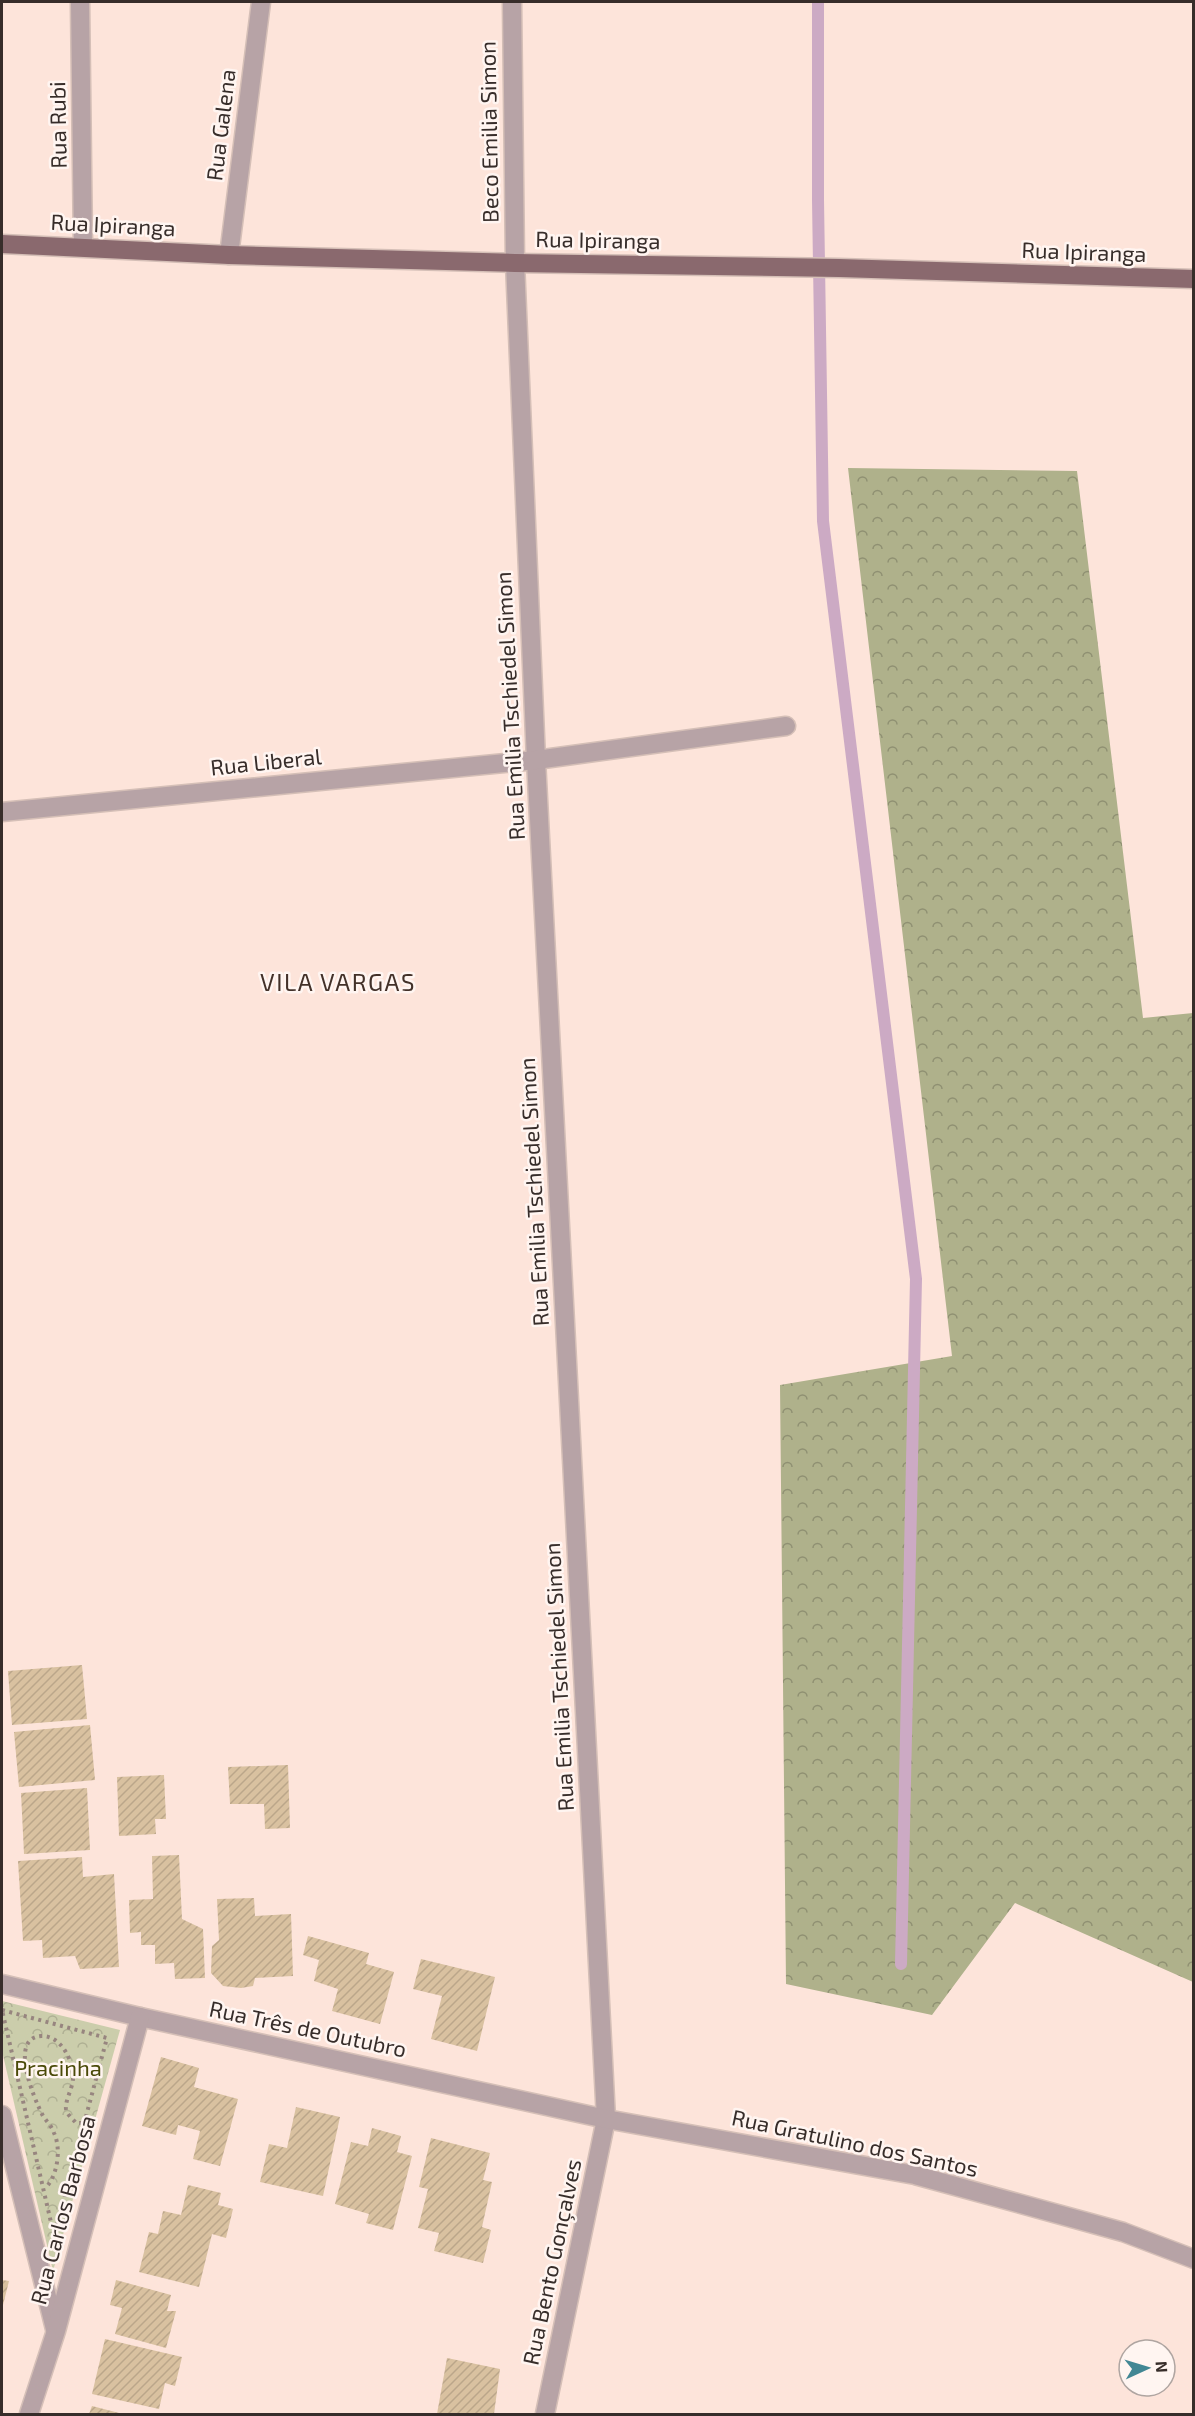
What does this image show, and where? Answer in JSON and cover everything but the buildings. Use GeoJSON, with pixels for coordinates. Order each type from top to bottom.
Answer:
{"type":"FeatureCollection","features":[{"type":"Feature","properties":{"kind":"main road","name":"Rua Ipiranga"},"geometry":{"type":"LineString","coordinates":[[2,244],[229,255],[827,268],[1194,279]]}},
{"type":"Feature","properties":{"kind":"street","name":"Rua Rubi"},"geometry":{"type":"LineString","coordinates":[[80,2],[83,247]]}},
{"type":"Feature","properties":{"kind":"street","name":"Rua Galena"},"geometry":{"type":"LineString","coordinates":[[229,255],[261,2]]}},
{"type":"Feature","properties":{"kind":"street","name":"Beco Emilia Simon"},"geometry":{"type":"LineString","coordinates":[[512,2],[515,263]]}},
{"type":"Feature","properties":{"kind":"street","name":"Rua Emilia Tschiedel Simon"},"geometry":{"type":"LineString","coordinates":[[515,263],[536,760],[606,2119]]}},
{"type":"Feature","properties":{"kind":"street","name":"Rua Liberal"},"geometry":{"type":"LineString","coordinates":[[2,812],[536,760],[786,726]]}},
{"type":"Feature","properties":{"kind":"street","name":"Rua Três de Outubro"},"geometry":{"type":"LineString","coordinates":[[2,1984],[140,2017],[606,2119]]}},
{"type":"Feature","properties":{"kind":"street","name":"Rua Carlos Barbosa"},"geometry":{"type":"LineString","coordinates":[[29,2415],[56,2331],[140,2017]]}},
{"type":"Feature","properties":{"kind":"street"},"geometry":{"type":"LineString","coordinates":[[2,2115],[56,2331]]}},
{"type":"Feature","properties":{"kind":"street","name":"Rua Gratulino dos Santos"},"geometry":{"type":"LineString","coordinates":[[606,2119],[915,2175],[1123,2232],[1194,2259]]}},
{"type":"Feature","properties":{"kind":"street","name":"Rua Bento Gonçalves"},"geometry":{"type":"LineString","coordinates":[[544,2415],[606,2119]]}},
{"type":"Feature","properties":{"kind":"path"},"geometry":{"type":"LineString","coordinates":[[2,2010],[107,2038],[55,2232],[44,2190],[2,2010]]}},
{"type":"Feature","properties":{"kind":"path"},"geometry":{"type":"LineString","coordinates":[[44,2190],[56,2175],[57,2151],[54,2133],[43,2117],[30,2086],[24,2051],[26,2042],[33,2037],[48,2036],[59,2042],[68,2056],[73,2079],[65,2107],[76,2123],[85,2123]]}},
{"type":"Feature","properties":{"kind":"green space"},"geometry":{"type":"Polygon","coordinates":[[[848,468],[1077,471],[1143,1018],[1193,1013],[1193,1982],[1015,1903],[932,2015],[786,1984],[780,1385],[952,1356],[848,468]]]}},
{"type":"Feature","properties":{"kind":"green space","name":"Pracinha"},"geometry":{"type":"Polygon","coordinates":[[[2,2001],[120,2030],[53,2271],[2,2051],[2,2001]]]}},
{"type":"Feature","properties":{"kind":"waterway"},"geometry":{"type":"LineString","coordinates":[[818,2],[818,200],[823,521],[916,1279],[901,1964]]}},
{"type":"Feature","properties":{"kind":"district","name":"VILA VARGAS"},"geometry":{"type":"Point","coordinates":[338,983]}}]}
